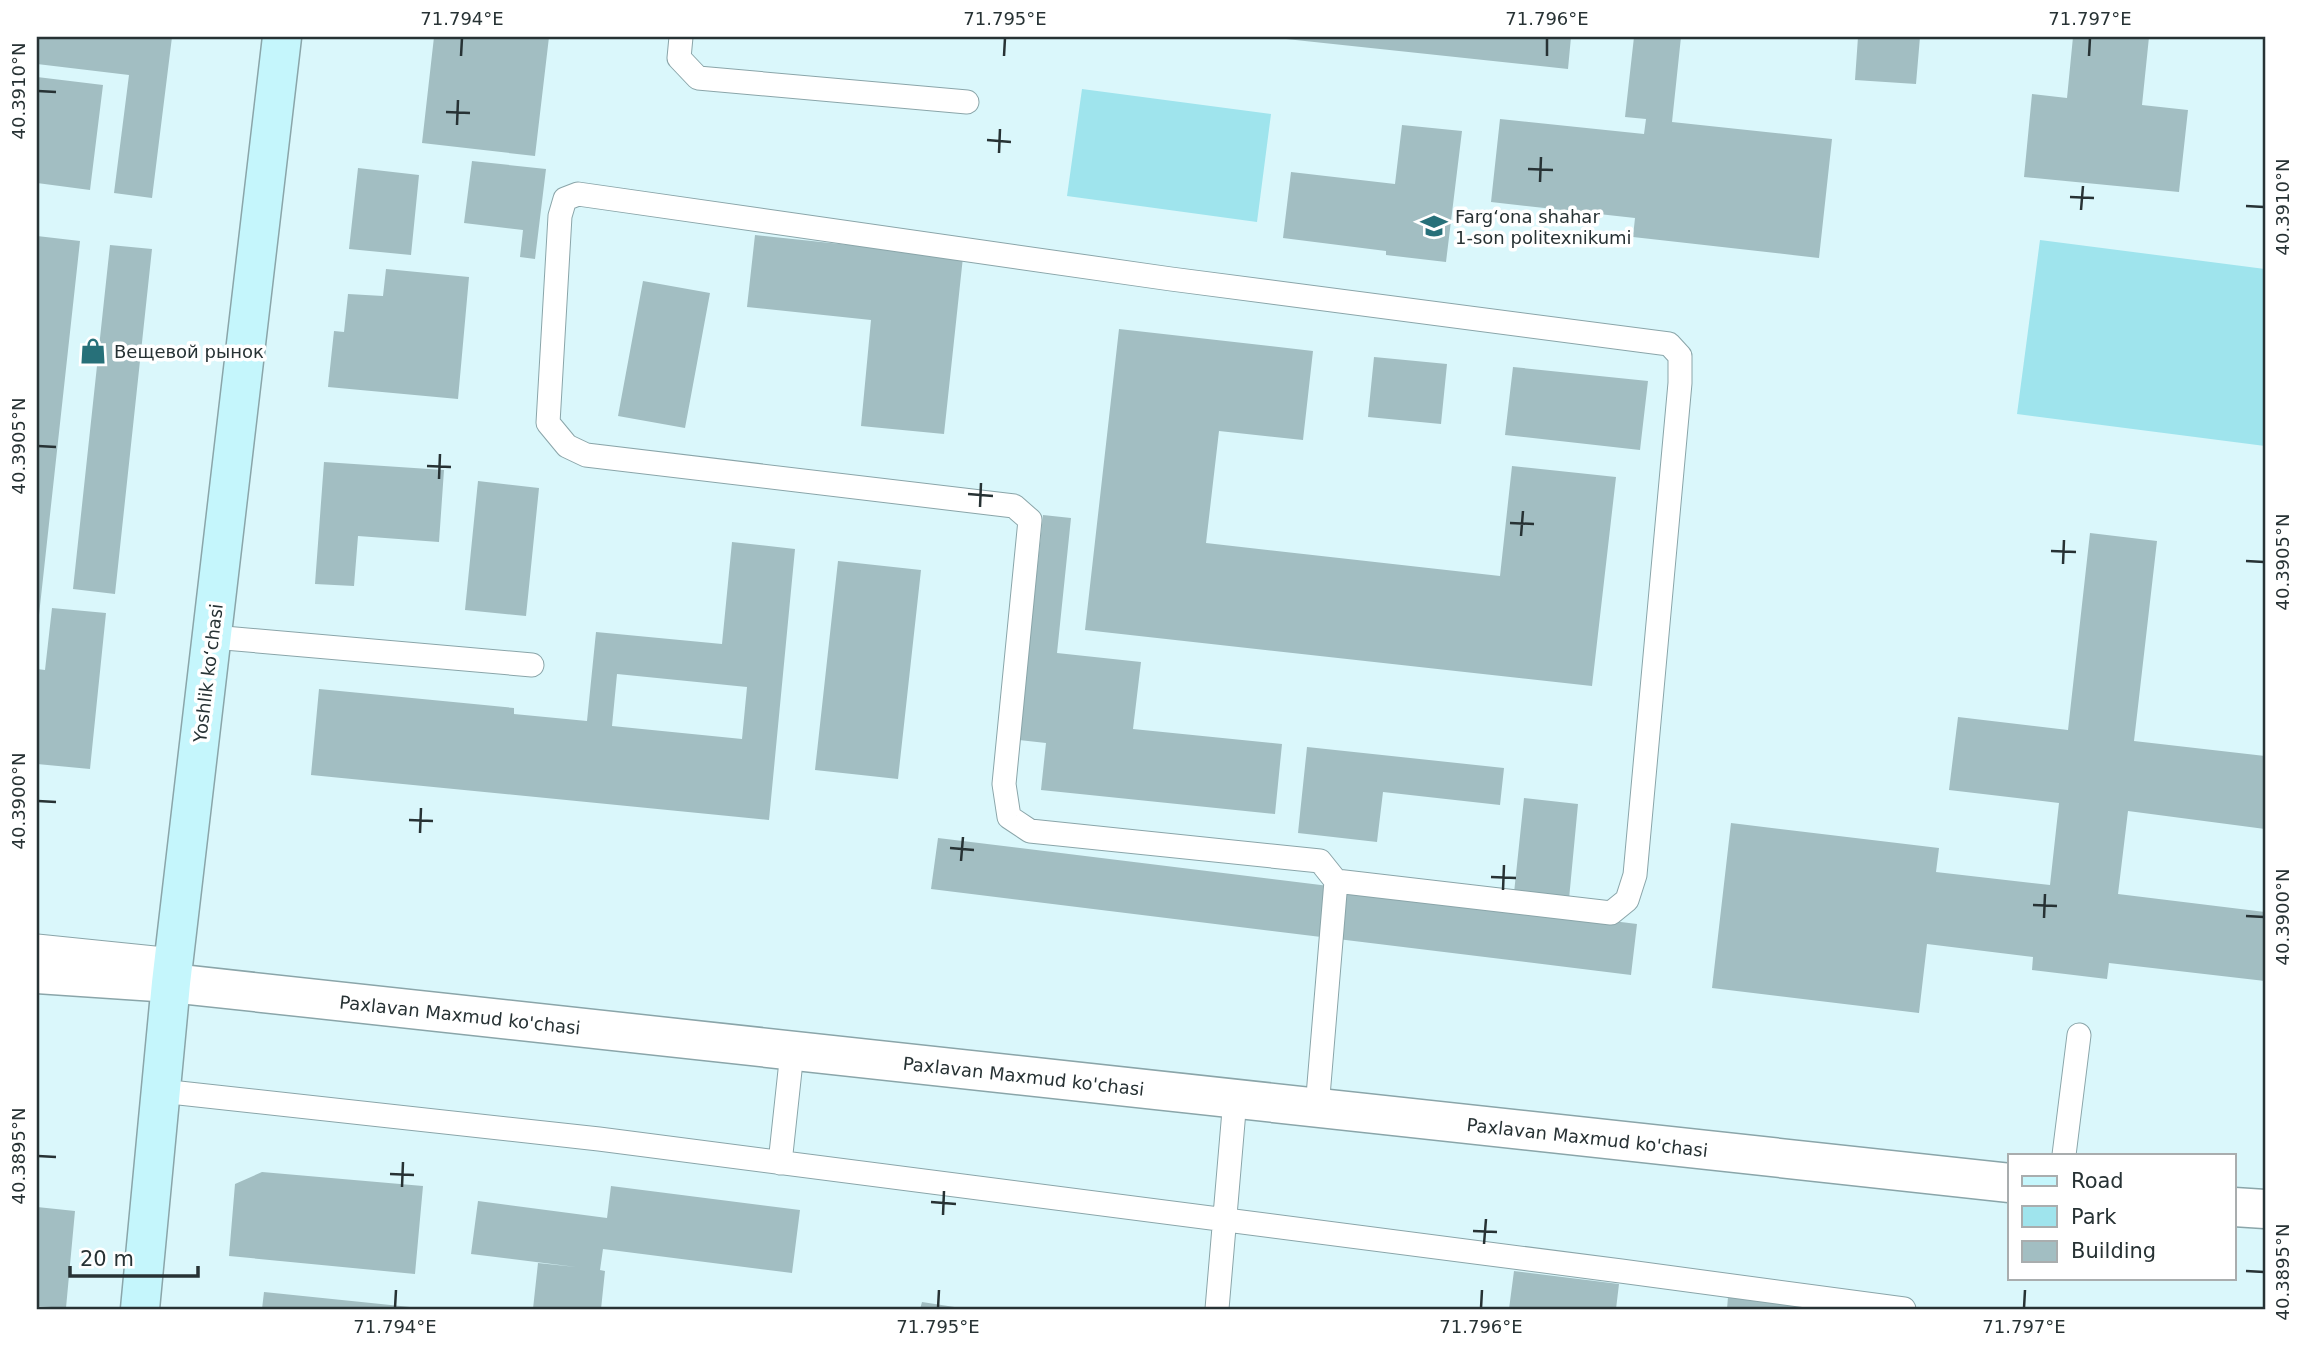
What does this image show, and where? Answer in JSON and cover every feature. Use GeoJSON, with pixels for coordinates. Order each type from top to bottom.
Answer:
{"type":"FeatureCollection","features":[{"type":"Feature","properties":{"kind":"street","name":"Yoshlik koʻchasi"},"geometry":{"type":"LineString","coordinates":[[140,1309],[173,971],[282,37]]}},
{"type":"Feature","properties":{"kind":"street","name":"Paxlavan Maxmud ko'chasi"},"geometry":{"type":"LineString","coordinates":[[37,974],[173,971],[792,1052],[2008,1183]]}},
{"type":"Feature","properties":{"kind":"street"},"geometry":{"type":"LineString","coordinates":[[2236,1207],[2265,1209]]}},
{"type":"Feature","properties":{"kind":"lane"},"geometry":{"type":"LineString","coordinates":[[681,37],[679,58],[698,78],[967,102]]}},
{"type":"Feature","properties":{"kind":"lane"},"geometry":{"type":"LineString","coordinates":[[1317,1108],[1336,881],[1320,861],[1030,831],[1009,817],[1003,784],[1030,520],[1014,506],[586,454],[567,446],[548,423],[561,216],[565,198],[578,194],[1171,279],[1669,344],[1679,356],[1680,383],[1635,875],[1627,900],[1611,913],[1336,881]]}},
{"type":"Feature","properties":{"kind":"lane"},"geometry":{"type":"LineString","coordinates":[[213,636],[532,665]]}},
{"type":"Feature","properties":{"kind":"lane"},"geometry":{"type":"LineString","coordinates":[[37,946],[173,971]]}},
{"type":"Feature","properties":{"kind":"lane"},"geometry":{"type":"LineString","coordinates":[[2064,1154],[2079,1035]]}},
{"type":"Feature","properties":{"kind":"lane"},"geometry":{"type":"LineString","coordinates":[[780,1163],[792,1052]]}},
{"type":"Feature","properties":{"kind":"lane"},"geometry":{"type":"LineString","coordinates":[[161,1091],[599,1139],[1621,1270],[1904,1309]]}},
{"type":"Feature","properties":{"kind":"lane"},"geometry":{"type":"LineString","coordinates":[[1217,1309],[1235,1099]]}},
{"type":"Feature","properties":{"kind":"green space"},"geometry":{"type":"Polygon","coordinates":[[[1082,89],[1271,114],[1257,222],[1067,196],[1082,89]]]}},
{"type":"Feature","properties":{"kind":"green space"},"geometry":{"type":"Polygon","coordinates":[[[2040,240],[2265,269],[2265,446],[2017,414],[2040,240]]]}},
{"type":"Feature","properties":{"kind":"building"},"geometry":{"type":"Polygon","coordinates":[[[37,37],[172,37],[152,198],[114,193],[129,75],[37,64],[37,37]]]}},
{"type":"Feature","properties":{"kind":"building"},"geometry":{"type":"Polygon","coordinates":[[[434,37],[549,37],[535,156],[422,143],[434,37]]]}},
{"type":"Feature","properties":{"kind":"building"},"geometry":{"type":"Polygon","coordinates":[[[1286,37],[1571,37],[1568,69],[1286,37]]]}},
{"type":"Feature","properties":{"kind":"building"},"geometry":{"type":"Polygon","coordinates":[[[1634,37],[1681,37],[1672,122],[1832,139],[1819,258],[1633,237],[1635,218],[1491,202],[1500,119],[1644,134],[1646,119],[1625,117],[1634,37]]]}},
{"type":"Feature","properties":{"kind":"building"},"geometry":{"type":"Polygon","coordinates":[[[1858,37],[1920,37],[1916,84],[1855,80],[1858,37]]]}},
{"type":"Feature","properties":{"kind":"building"},"geometry":{"type":"Polygon","coordinates":[[[2073,37],[2149,37],[2142,105],[2188,110],[2179,192],[2024,177],[2032,94],[2067,98],[2073,37]]]}},
{"type":"Feature","properties":{"kind":"building"},"geometry":{"type":"Polygon","coordinates":[[[37,77],[103,85],[90,190],[37,183],[37,77]]]}},
{"type":"Feature","properties":{"kind":"building"},"geometry":{"type":"Polygon","coordinates":[[[1402,125],[1462,131],[1446,262],[1386,255],[1386,251],[1283,238],[1291,172],[1395,184],[1402,125]]]}},
{"type":"Feature","properties":{"kind":"building"},"geometry":{"type":"Polygon","coordinates":[[[472,161],[546,169],[535,259],[520,257],[523,230],[464,223],[472,161]]]}},
{"type":"Feature","properties":{"kind":"building"},"geometry":{"type":"Polygon","coordinates":[[[358,168],[419,175],[411,255],[349,249],[358,168]]]}},
{"type":"Feature","properties":{"kind":"building"},"geometry":{"type":"Polygon","coordinates":[[[755,235],[963,257],[944,434],[861,426],[871,320],[747,307],[755,235]]]}},
{"type":"Feature","properties":{"kind":"building"},"geometry":{"type":"Polygon","coordinates":[[[37,236],[80,241],[39,615],[37,615],[37,236]]]}},
{"type":"Feature","properties":{"kind":"building"},"geometry":{"type":"Polygon","coordinates":[[[110,245],[152,249],[115,594],[73,589],[110,245]]]}},
{"type":"Feature","properties":{"kind":"building"},"geometry":{"type":"Polygon","coordinates":[[[386,269],[469,277],[458,399],[328,387],[334,331],[344,332],[348,294],[383,296],[386,269]]]}},
{"type":"Feature","properties":{"kind":"building"},"geometry":{"type":"Polygon","coordinates":[[[643,281],[710,293],[685,428],[618,416],[643,281]]]}},
{"type":"Feature","properties":{"kind":"building"},"geometry":{"type":"Polygon","coordinates":[[[1119,329],[1313,351],[1303,440],[1219,431],[1206,543],[1500,576],[1512,466],[1616,477],[1592,686],[1085,630],[1119,329]]]}},
{"type":"Feature","properties":{"kind":"building"},"geometry":{"type":"Polygon","coordinates":[[[1374,357],[1447,364],[1441,424],[1368,417],[1374,357]]]}},
{"type":"Feature","properties":{"kind":"building"},"geometry":{"type":"Polygon","coordinates":[[[1513,367],[1648,381],[1640,450],[1505,435],[1513,367]]]}},
{"type":"Feature","properties":{"kind":"building"},"geometry":{"type":"Polygon","coordinates":[[[324,462],[444,470],[439,542],[358,536],[354,586],[315,584],[324,462]]]}},
{"type":"Feature","properties":{"kind":"building"},"geometry":{"type":"Polygon","coordinates":[[[478,481],[539,488],[526,616],[465,610],[478,481]]]}},
{"type":"Feature","properties":{"kind":"building"},"geometry":{"type":"Polygon","coordinates":[[[1043,515],[1071,518],[1057,653],[1141,662],[1133,729],[1282,744],[1275,814],[1041,790],[1046,743],[1019,740],[1043,515]]]}},
{"type":"Feature","properties":{"kind":"building"},"geometry":{"type":"Polygon","coordinates":[[[2090,533],[2157,541],[2134,741],[2265,756],[2265,829],[2128,811],[2118,894],[2265,912],[2265,981],[2109,963],[2107,979],[2032,970],[2033,957],[1927,944],[1919,1013],[1712,988],[1731,823],[1939,848],[1936,872],[2050,885],[2059,803],[1949,790],[1958,717],[2068,730],[2090,533]]]}},
{"type":"Feature","properties":{"kind":"building"},"geometry":{"type":"Polygon","coordinates":[[[732,542],[795,549],[769,820],[311,775],[319,689],[514,708],[514,714],[587,721],[596,632],[722,644],[732,542]],[[617,674],[612,726],[742,739],[747,687],[617,674]]]}},
{"type":"Feature","properties":{"kind":"building"},"geometry":{"type":"Polygon","coordinates":[[[838,561],[921,570],[898,779],[815,770],[838,561]]]}},
{"type":"Feature","properties":{"kind":"building"},"geometry":{"type":"Polygon","coordinates":[[[52,608],[106,613],[90,769],[37,764],[37,669],[45,670],[52,608]]]}},
{"type":"Feature","properties":{"kind":"building"},"geometry":{"type":"Polygon","coordinates":[[[1307,747],[1504,768],[1500,805],[1383,792],[1377,842],[1298,833],[1307,747]]]}},
{"type":"Feature","properties":{"kind":"building"},"geometry":{"type":"Polygon","coordinates":[[[1524,798],[1578,804],[1569,899],[1514,893],[1524,798]]]}},
{"type":"Feature","properties":{"kind":"building"},"geometry":{"type":"Polygon","coordinates":[[[938,838],[1637,924],[1631,975],[931,889],[938,838]]]}},
{"type":"Feature","properties":{"kind":"building"},"geometry":{"type":"Polygon","coordinates":[[[262,1172],[423,1186],[415,1274],[229,1256],[235,1184],[262,1172]]]}},
{"type":"Feature","properties":{"kind":"building"},"geometry":{"type":"Polygon","coordinates":[[[611,1186],[800,1210],[792,1273],[603,1249],[600,1270],[605,1271],[601,1309],[533,1309],[538,1263],[576,1267],[471,1254],[478,1201],[607,1218],[611,1186]]]}},
{"type":"Feature","properties":{"kind":"building"},"geometry":{"type":"Polygon","coordinates":[[[37,1207],[75,1211],[66,1308],[37,1306],[37,1207]]]}},
{"type":"Feature","properties":{"kind":"building"},"geometry":{"type":"Polygon","coordinates":[[[1514,1271],[1619,1284],[1616,1309],[1509,1309],[1514,1271]]]}},
{"type":"Feature","properties":{"kind":"building"},"geometry":{"type":"Polygon","coordinates":[[[264,1292],[410,1307],[262,1309],[264,1292]]]}},
{"type":"Feature","properties":{"kind":"building"},"geometry":{"type":"Polygon","coordinates":[[[1728,1297],[1812,1308],[1812,1309],[1727,1309],[1728,1297]]]}},
{"type":"Feature","properties":{"kind":"building"},"geometry":{"type":"Polygon","coordinates":[[[922,1302],[961,1308],[961,1309],[920,1309],[922,1302]]]}},
{"type":"Feature","properties":{"kind":"place","name":"Farg‘ona shahar 1-son politexnikumi"},"geometry":{"type":"Point","coordinates":[1434,226]}},
{"type":"Feature","properties":{"kind":"place","name":"Вещевой рынок"},"geometry":{"type":"Point","coordinates":[93,351]}}]}
